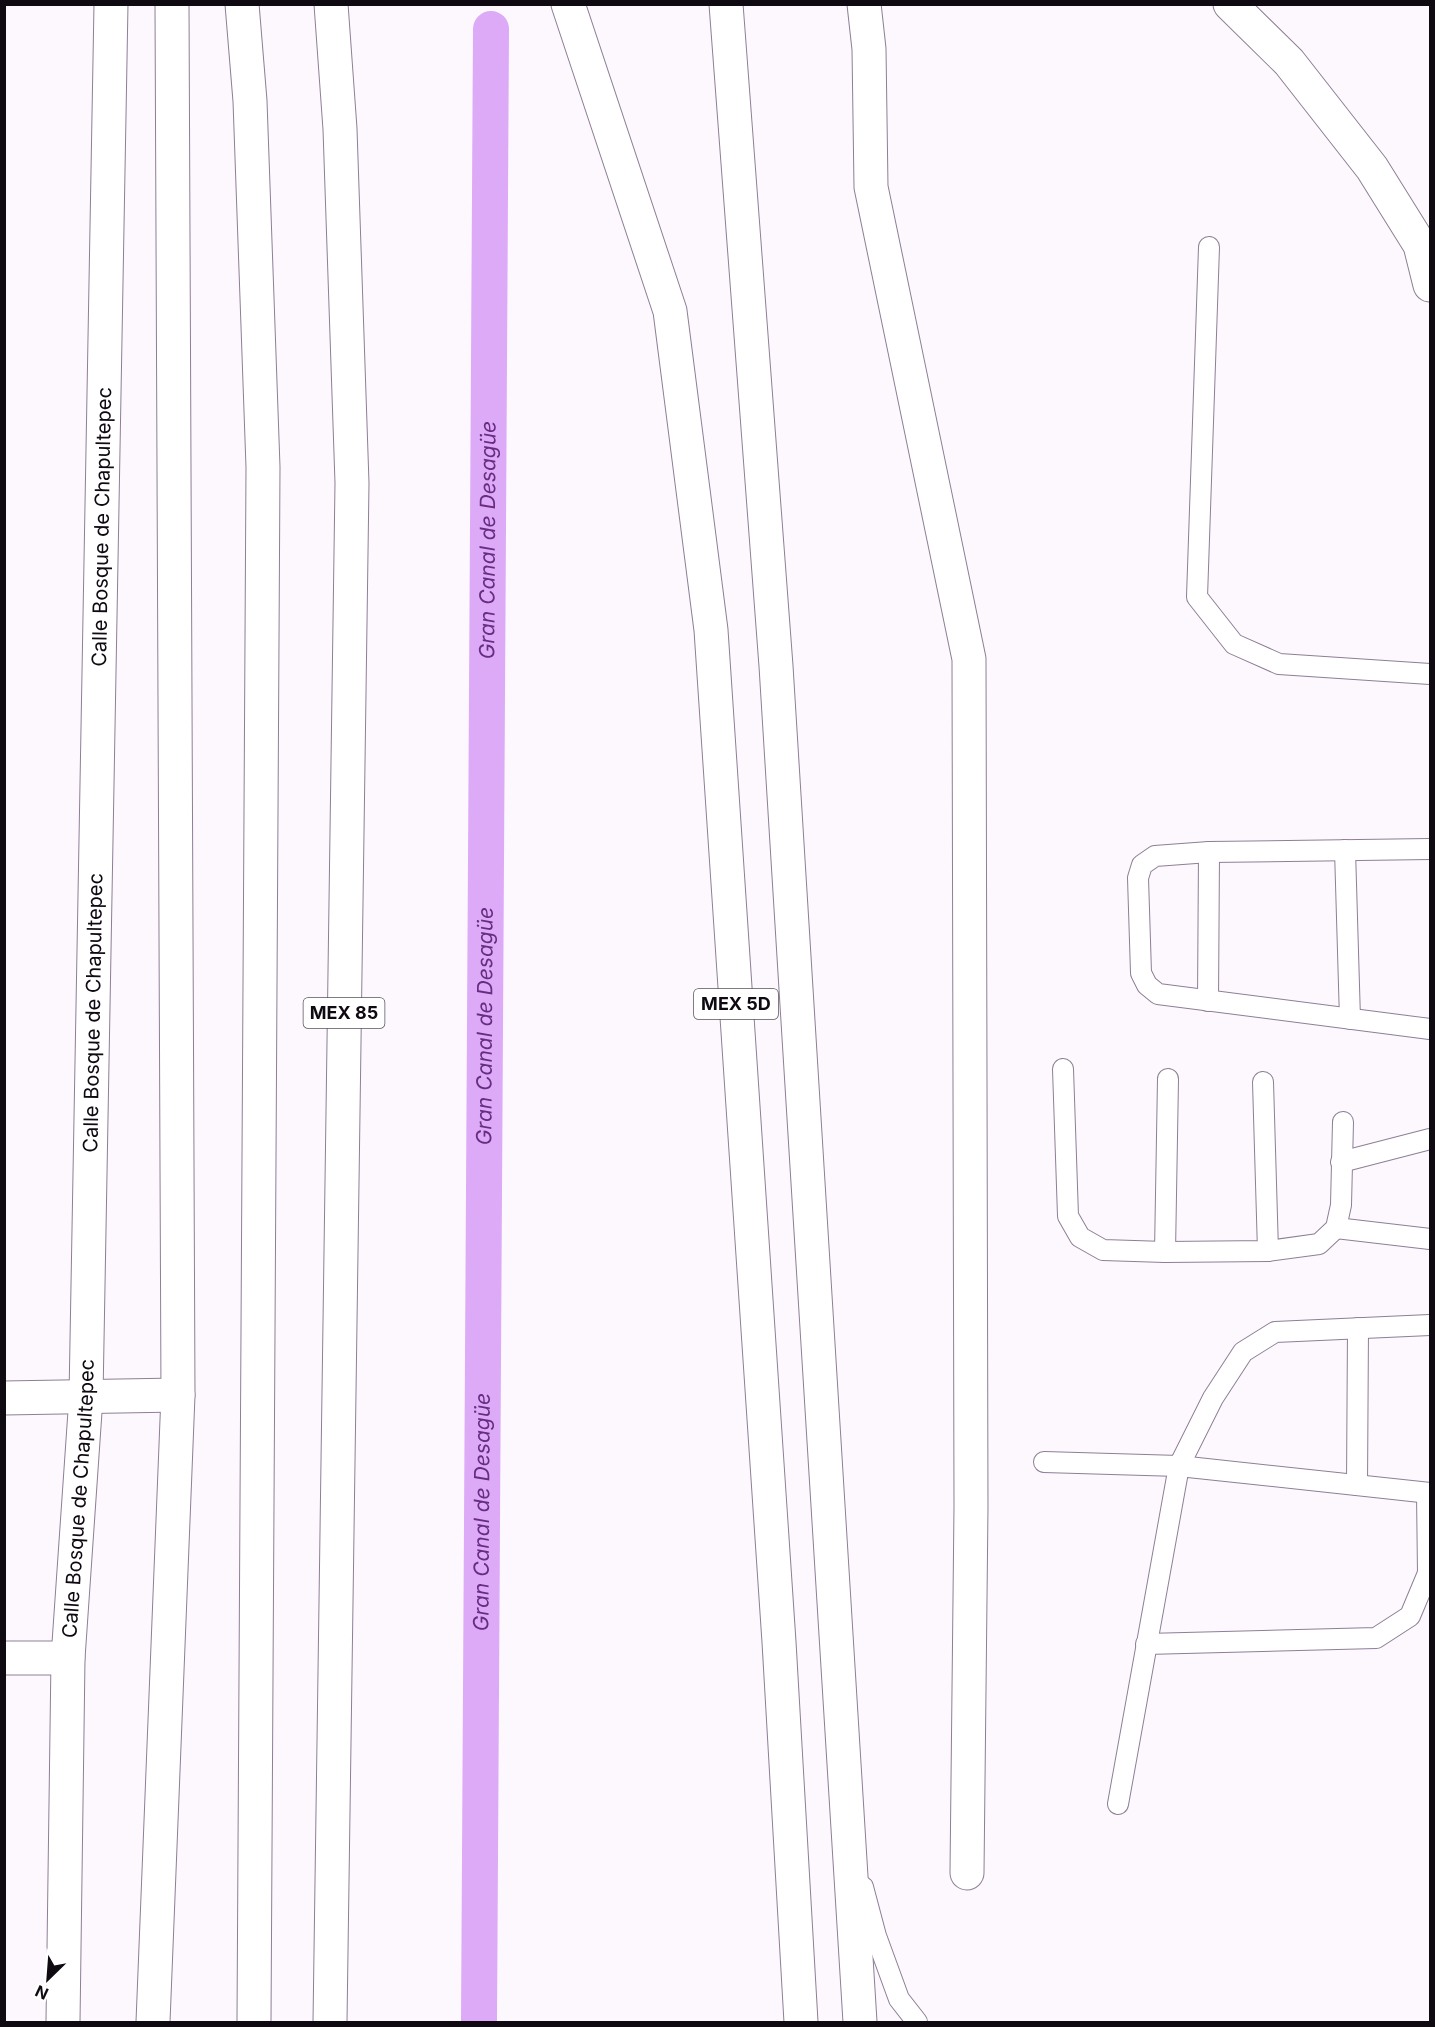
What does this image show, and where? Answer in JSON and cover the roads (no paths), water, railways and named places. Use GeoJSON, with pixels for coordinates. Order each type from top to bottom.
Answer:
{"type":"FeatureCollection","features":[{"type":"Feature","properties":{"kind":"main road","name":"Calle Bosque de Chapultepec"},"geometry":{"type":"LineString","coordinates":[[63,2022],[68,1658],[86,1397],[111,4]]}},
{"type":"Feature","properties":{"kind":"main road"},"geometry":{"type":"LineString","coordinates":[[153,2022],[178,1395],[172,4]]}},
{"type":"Feature","properties":{"kind":"main road"},"geometry":{"type":"LineString","coordinates":[[242,4],[250,101],[263,467],[254,2022]]}},
{"type":"Feature","properties":{"kind":"main road","name":"MEX 85"},"geometry":{"type":"LineString","coordinates":[[330,2022],[352,483],[340,129],[331,4]]}},
{"type":"Feature","properties":{"kind":"main road","name":"MEX 5D"},"geometry":{"type":"LineString","coordinates":[[568,4],[670,311],[711,630],[777,1606],[801,2022]]}},
{"type":"Feature","properties":{"kind":"main road","name":"MEX 5D"},"geometry":{"type":"LineString","coordinates":[[726,4],[776,666],[860,2022]]}},
{"type":"Feature","properties":{"kind":"main road"},"geometry":{"type":"LineString","coordinates":[[864,4],[869,49],[871,187],[969,659],[971,1518],[967,1873]]}},
{"type":"Feature","properties":{"kind":"main road"},"geometry":{"type":"LineString","coordinates":[[1230,4],[1296,70],[1372,168],[1425,245],[1431,285]]}},
{"type":"Feature","properties":{"kind":"main road"},"geometry":{"type":"LineString","coordinates":[[4,1398],[178,1395]]}},
{"type":"Feature","properties":{"kind":"main road"},"geometry":{"type":"LineString","coordinates":[[4,1659],[68,1658]]}},
{"type":"Feature","properties":{"kind":"lane"},"geometry":{"type":"LineString","coordinates":[[1209,247],[1197,597],[1234,644],[1280,664],[1431,674]]}},
{"type":"Feature","properties":{"kind":"lane"},"geometry":{"type":"LineString","coordinates":[[1431,849],[1209,852],[1155,856],[1142,865],[1138,878],[1141,973],[1147,985],[1158,994],[1431,1029]]}},
{"type":"Feature","properties":{"kind":"lane"},"geometry":{"type":"LineString","coordinates":[[1345,850],[1350,1019]]}},
{"type":"Feature","properties":{"kind":"lane"},"geometry":{"type":"LineString","coordinates":[[1208,1000],[1209,852]]}},
{"type":"Feature","properties":{"kind":"lane"},"geometry":{"type":"LineString","coordinates":[[1063,1069],[1068,1216],[1080,1237],[1103,1250],[1268,1251],[1319,1244],[1336,1228],[1341,1205],[1343,1122]]}},
{"type":"Feature","properties":{"kind":"lane"},"geometry":{"type":"LineString","coordinates":[[1165,1252],[1168,1080]]}},
{"type":"Feature","properties":{"kind":"lane"},"geometry":{"type":"LineString","coordinates":[[1263,1082],[1268,1251]]}},
{"type":"Feature","properties":{"kind":"lane"},"geometry":{"type":"LineString","coordinates":[[1341,1162],[1431,1139]]}},
{"type":"Feature","properties":{"kind":"lane"},"geometry":{"type":"LineString","coordinates":[[1336,1228],[1431,1239]]}},
{"type":"Feature","properties":{"kind":"lane"},"geometry":{"type":"LineString","coordinates":[[1118,1804],[1179,1466],[1213,1398],[1243,1352],[1275,1332],[1431,1325]]}},
{"type":"Feature","properties":{"kind":"lane"},"geometry":{"type":"LineString","coordinates":[[1357,1485],[1358,1328]]}},
{"type":"Feature","properties":{"kind":"lane"},"geometry":{"type":"LineString","coordinates":[[1044,1462],[1179,1466],[1429,1493],[1428,1573],[1410,1616],[1376,1638],[1146,1644]]}},
{"type":"Feature","properties":{"kind":"lane"},"geometry":{"type":"LineString","coordinates":[[849,1835],[884,1957],[899,2000],[917,2022]]}},
{"type":"Feature","properties":{"kind":"waterway","name":"Gran Canal de Desagüe"},"geometry":{"type":"LineString","coordinates":[[479,2022],[491,29]]}}]}
